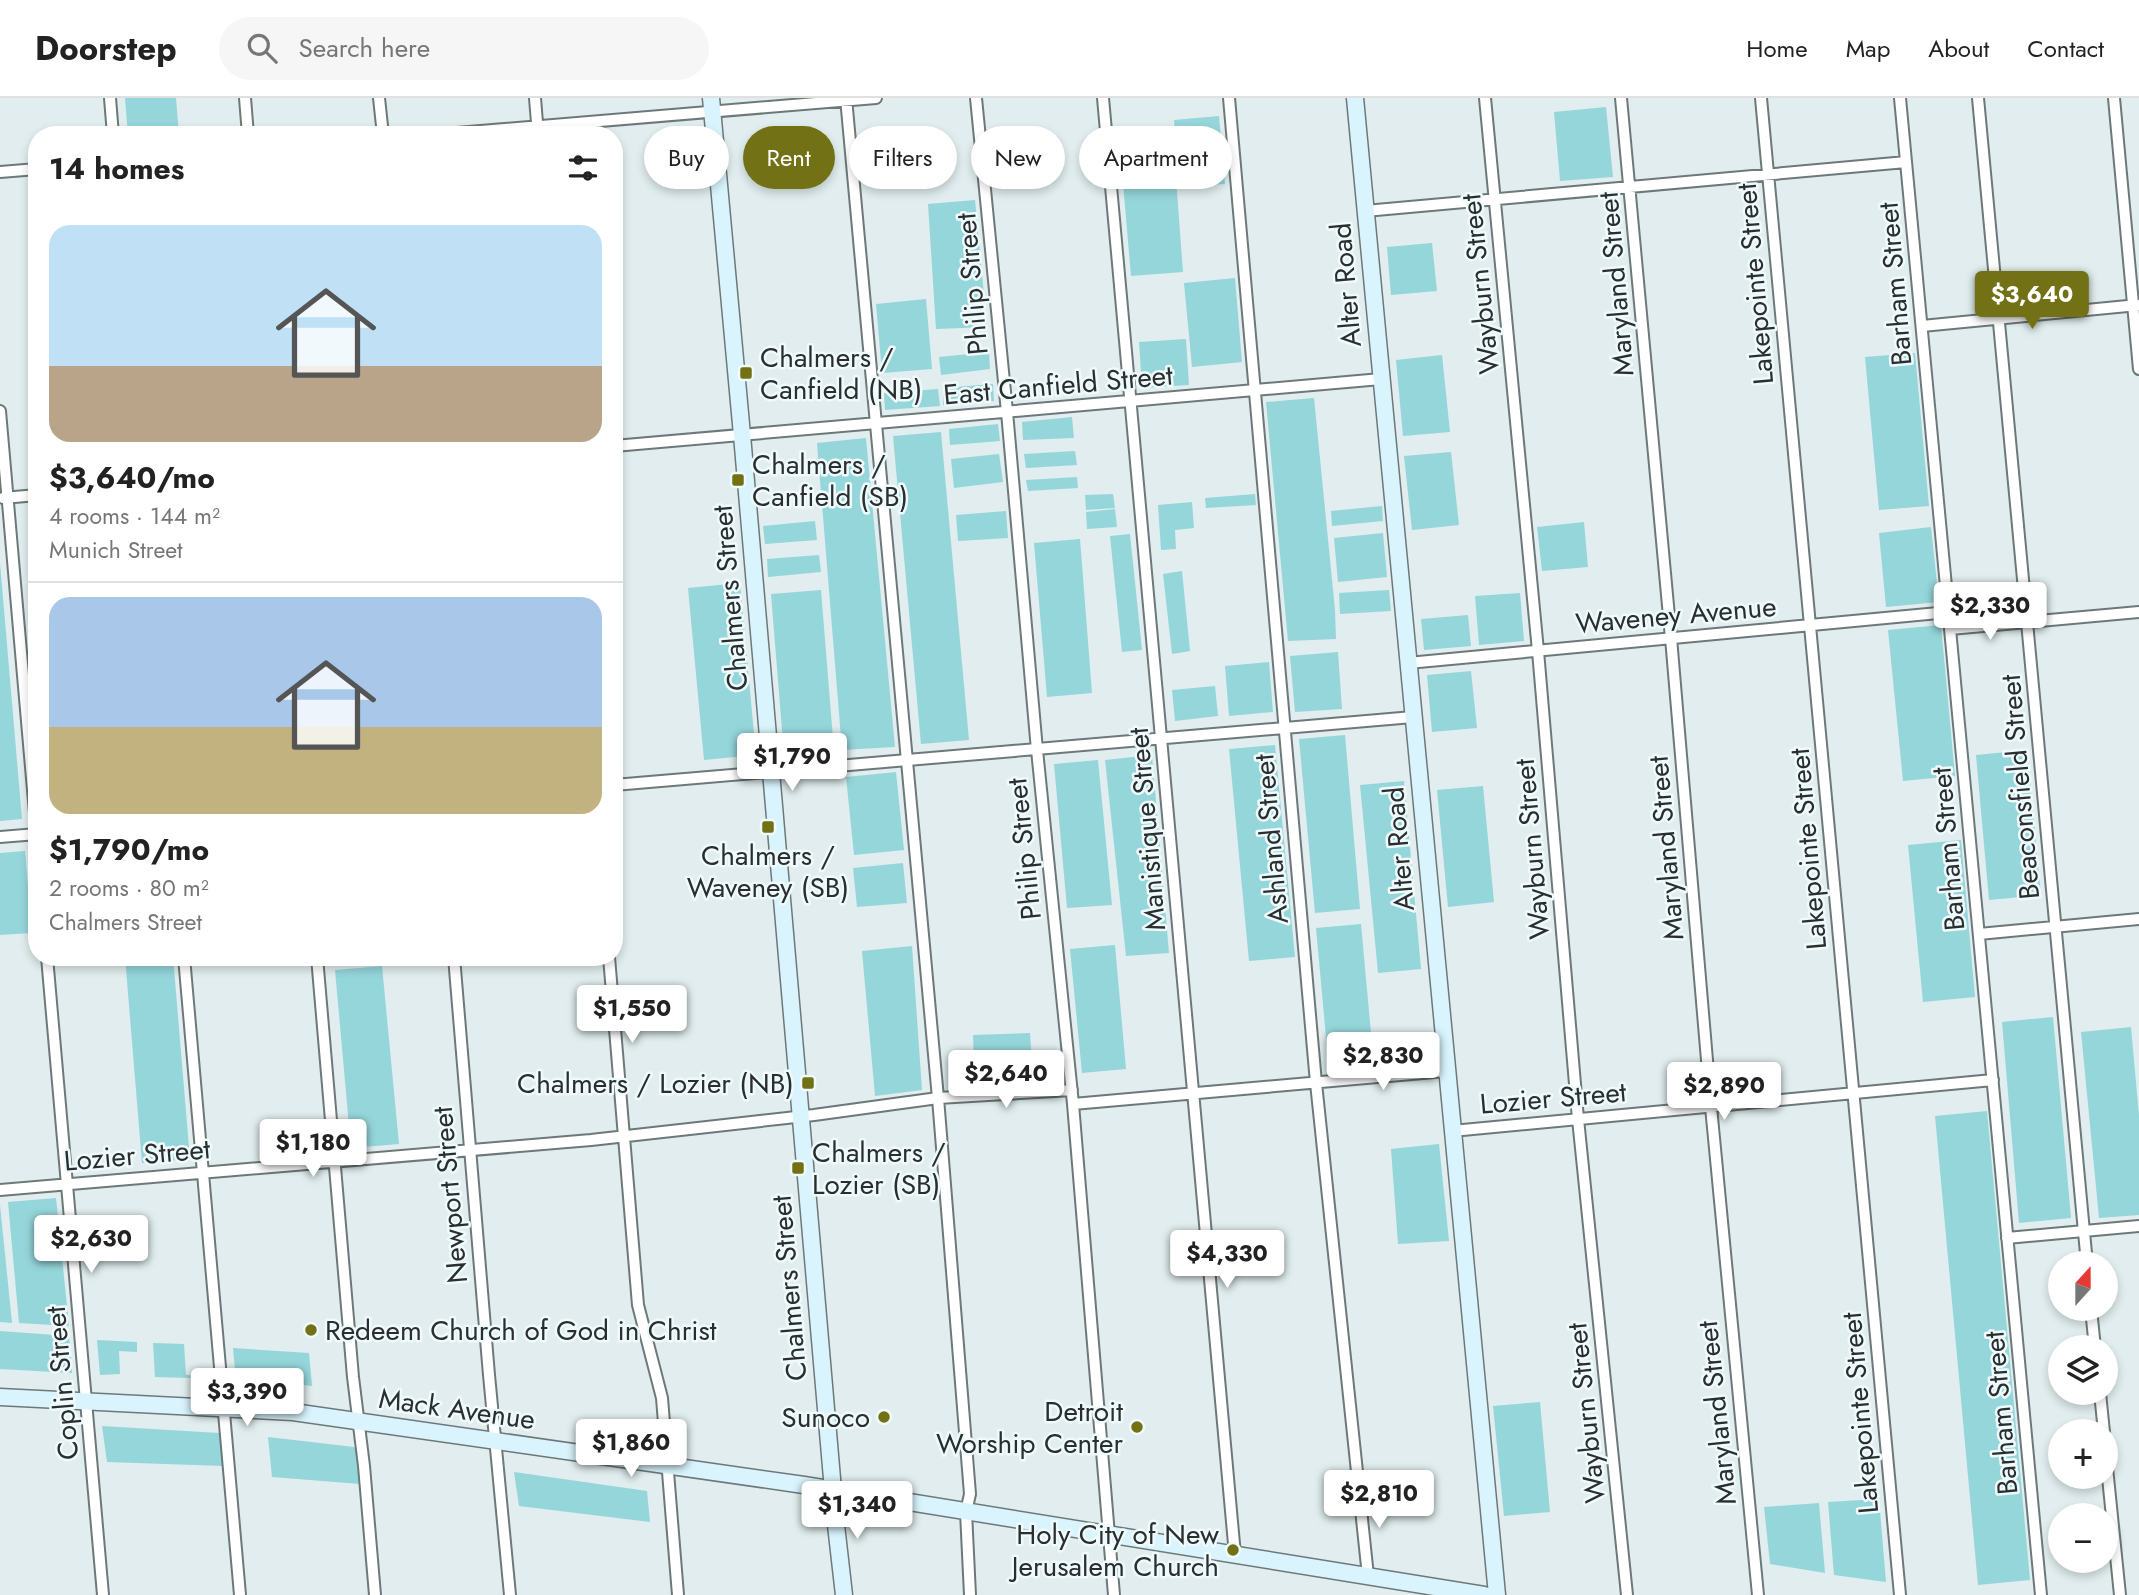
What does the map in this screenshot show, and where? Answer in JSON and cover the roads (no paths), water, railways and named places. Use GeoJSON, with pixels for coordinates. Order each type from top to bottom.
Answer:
{"type":"FeatureCollection","features":[{"type":"Feature","properties":{"kind":"street"},"geometry":{"type":"LineString","coordinates":[[110,98],[112,126]]}},
{"type":"Feature","properties":{"kind":"street"},"geometry":{"type":"LineString","coordinates":[[245,98],[247,126]]}},
{"type":"Feature","properties":{"kind":"street"},"geometry":{"type":"LineString","coordinates":[[379,98],[382,126]]}},
{"type":"Feature","properties":{"kind":"street"},"geometry":{"type":"LineString","coordinates":[[535,98],[538,126]]}},
{"type":"Feature","properties":{"kind":"street"},"geometry":{"type":"LineString","coordinates":[[571,126],[712,105],[876,98]]}},
{"type":"Feature","properties":{"kind":"street","name":"Philip Street"},"geometry":{"type":"LineString","coordinates":[[976,98],[1072,1090],[1114,1595]]}},
{"type":"Feature","properties":{"kind":"street","name":"Manistique Street"},"geometry":{"type":"LineString","coordinates":[[1103,98],[1235,1555]]}},
{"type":"Feature","properties":{"kind":"street","name":"Ashland Street"},"geometry":{"type":"LineString","coordinates":[[1229,98],[1316,1083],[1368,1576]]}},
{"type":"Feature","properties":{"kind":"street","name":"Alter Road"},"geometry":{"type":"LineString","coordinates":[[1355,98],[1497,1595]]}},
{"type":"Feature","properties":{"kind":"street","name":"Wayburn Street"},"geometry":{"type":"LineString","coordinates":[[1485,98],[1538,651],[1578,1119],[1628,1595]]}},
{"type":"Feature","properties":{"kind":"street","name":"Maryland Street"},"geometry":{"type":"LineString","coordinates":[[1621,98],[1711,1107],[1758,1595]]}},
{"type":"Feature","properties":{"kind":"street","name":"Lakepointe Street"},"geometry":{"type":"LineString","coordinates":[[1761,98],[1900,1595]]}},
{"type":"Feature","properties":{"kind":"street","name":"Barham Street"},"geometry":{"type":"LineString","coordinates":[[1900,98],[2041,1595]]}},
{"type":"Feature","properties":{"kind":"street","name":"Beaconsfield Street"},"geometry":{"type":"LineString","coordinates":[[1978,98],[2086,1251]]}},
{"type":"Feature","properties":{"kind":"street"},"geometry":{"type":"LineString","coordinates":[[2114,98],[2136,306],[2139,369]]}},
{"type":"Feature","properties":{"kind":"street"},"geometry":{"type":"LineString","coordinates":[[846,99],[939,1098],[970,1494],[966,1512],[970,1595]]}},
{"type":"Feature","properties":{"kind":"street","name":"Chalmers Street"},"geometry":{"type":"LineString","coordinates":[[712,105],[844,1595]]}},
{"type":"Feature","properties":{"kind":"street"},"geometry":{"type":"LineString","coordinates":[[1365,211],[1906,162]]}},
{"type":"Feature","properties":{"kind":"street"},"geometry":{"type":"LineString","coordinates":[[0,172],[28,170]]}},
{"type":"Feature","properties":{"kind":"street"},"geometry":{"type":"LineString","coordinates":[[1922,326],[2136,306]]}},
{"type":"Feature","properties":{"kind":"street","name":"East Canfield Street"},"geometry":{"type":"LineString","coordinates":[[623,445],[1381,379]]}},
{"type":"Feature","properties":{"kind":"street"},"geometry":{"type":"LineString","coordinates":[[0,411],[4,498],[28,743]]}},
{"type":"Feature","properties":{"kind":"street"},"geometry":{"type":"LineString","coordinates":[[4,498],[28,496]]}},
{"type":"Feature","properties":{"kind":"street","name":"Waveney Avenue"},"geometry":{"type":"LineString","coordinates":[[1408,663],[1949,612]]}},
{"type":"Feature","properties":{"kind":"street"},"geometry":{"type":"LineString","coordinates":[[1950,629],[2139,612]]}},
{"type":"Feature","properties":{"kind":"street"},"geometry":{"type":"LineString","coordinates":[[623,784],[1413,717]]}},
{"type":"Feature","properties":{"kind":"street"},"geometry":{"type":"LineString","coordinates":[[0,837],[28,835]]}},
{"type":"Feature","properties":{"kind":"street"},"geometry":{"type":"LineString","coordinates":[[1979,934],[2139,919]]}},
{"type":"Feature","properties":{"kind":"street","name":"Coplin Street"},"geometry":{"type":"LineString","coordinates":[[48,966],[103,1595]]}},
{"type":"Feature","properties":{"kind":"street"},"geometry":{"type":"LineString","coordinates":[[185,966],[240,1595]]}},
{"type":"Feature","properties":{"kind":"street"},"geometry":{"type":"LineString","coordinates":[[318,966],[376,1595]]}},
{"type":"Feature","properties":{"kind":"street","name":"Newport Street"},"geometry":{"type":"LineString","coordinates":[[455,966],[510,1595]]}},
{"type":"Feature","properties":{"kind":"street"},"geometry":{"type":"LineString","coordinates":[[610,966],[638,1305],[659,1385],[678,1595]]}},
{"type":"Feature","properties":{"kind":"street","name":"Lozier Street"},"geometry":{"type":"LineString","coordinates":[[1073,1104],[1446,1071]]}},
{"type":"Feature","properties":{"kind":"street","name":"Lozier Street"},"geometry":{"type":"LineString","coordinates":[[1452,1130],[1993,1080]]}},
{"type":"Feature","properties":{"kind":"street","name":"Lozier Street"},"geometry":{"type":"LineString","coordinates":[[0,1190],[624,1136],[939,1098],[1072,1090]]}},
{"type":"Feature","properties":{"kind":"street"},"geometry":{"type":"LineString","coordinates":[[2007,1238],[2139,1226]]}},
{"type":"Feature","properties":{"kind":"street","name":"Mack Avenue"},"geometry":{"type":"LineString","coordinates":[[0,1397],[293,1412],[833,1490],[1484,1595]]}},
{"type":"Feature","properties":{"kind":"street"},"geometry":{"type":"LineString","coordinates":[[2109,1489],[2120,1595]]}},
{"type":"Feature","properties":{"kind":"place","name":"Chalmers / Canfield (NB)"},"geometry":{"type":"Point","coordinates":[746,373]}},
{"type":"Feature","properties":{"kind":"place","name":"Chalmers / Canfield (SB)"},"geometry":{"type":"Point","coordinates":[738,480]}},
{"type":"Feature","properties":{"kind":"place","name":"Chalmers / Waveney (SB)"},"geometry":{"type":"Point","coordinates":[768,827]}},
{"type":"Feature","properties":{"kind":"place","name":"Chalmers / Lozier (NB)"},"geometry":{"type":"Point","coordinates":[808,1083]}},
{"type":"Feature","properties":{"kind":"place","name":"Chalmers / Lozier (SB)"},"geometry":{"type":"Point","coordinates":[798,1168]}},
{"type":"Feature","properties":{"kind":"place","name":"Redeem Church of God in Christ"},"geometry":{"type":"Point","coordinates":[311,1330]}},
{"type":"Feature","properties":{"kind":"place","name":"Sunoco"},"geometry":{"type":"Point","coordinates":[884,1417]}},
{"type":"Feature","properties":{"kind":"place","name":"Detroit Worship Center"},"geometry":{"type":"Point","coordinates":[1137,1427]}},
{"type":"Feature","properties":{"kind":"place","name":"Holy City of New Jerusalem Church"},"geometry":{"type":"Point","coordinates":[1233,1550]}}]}
